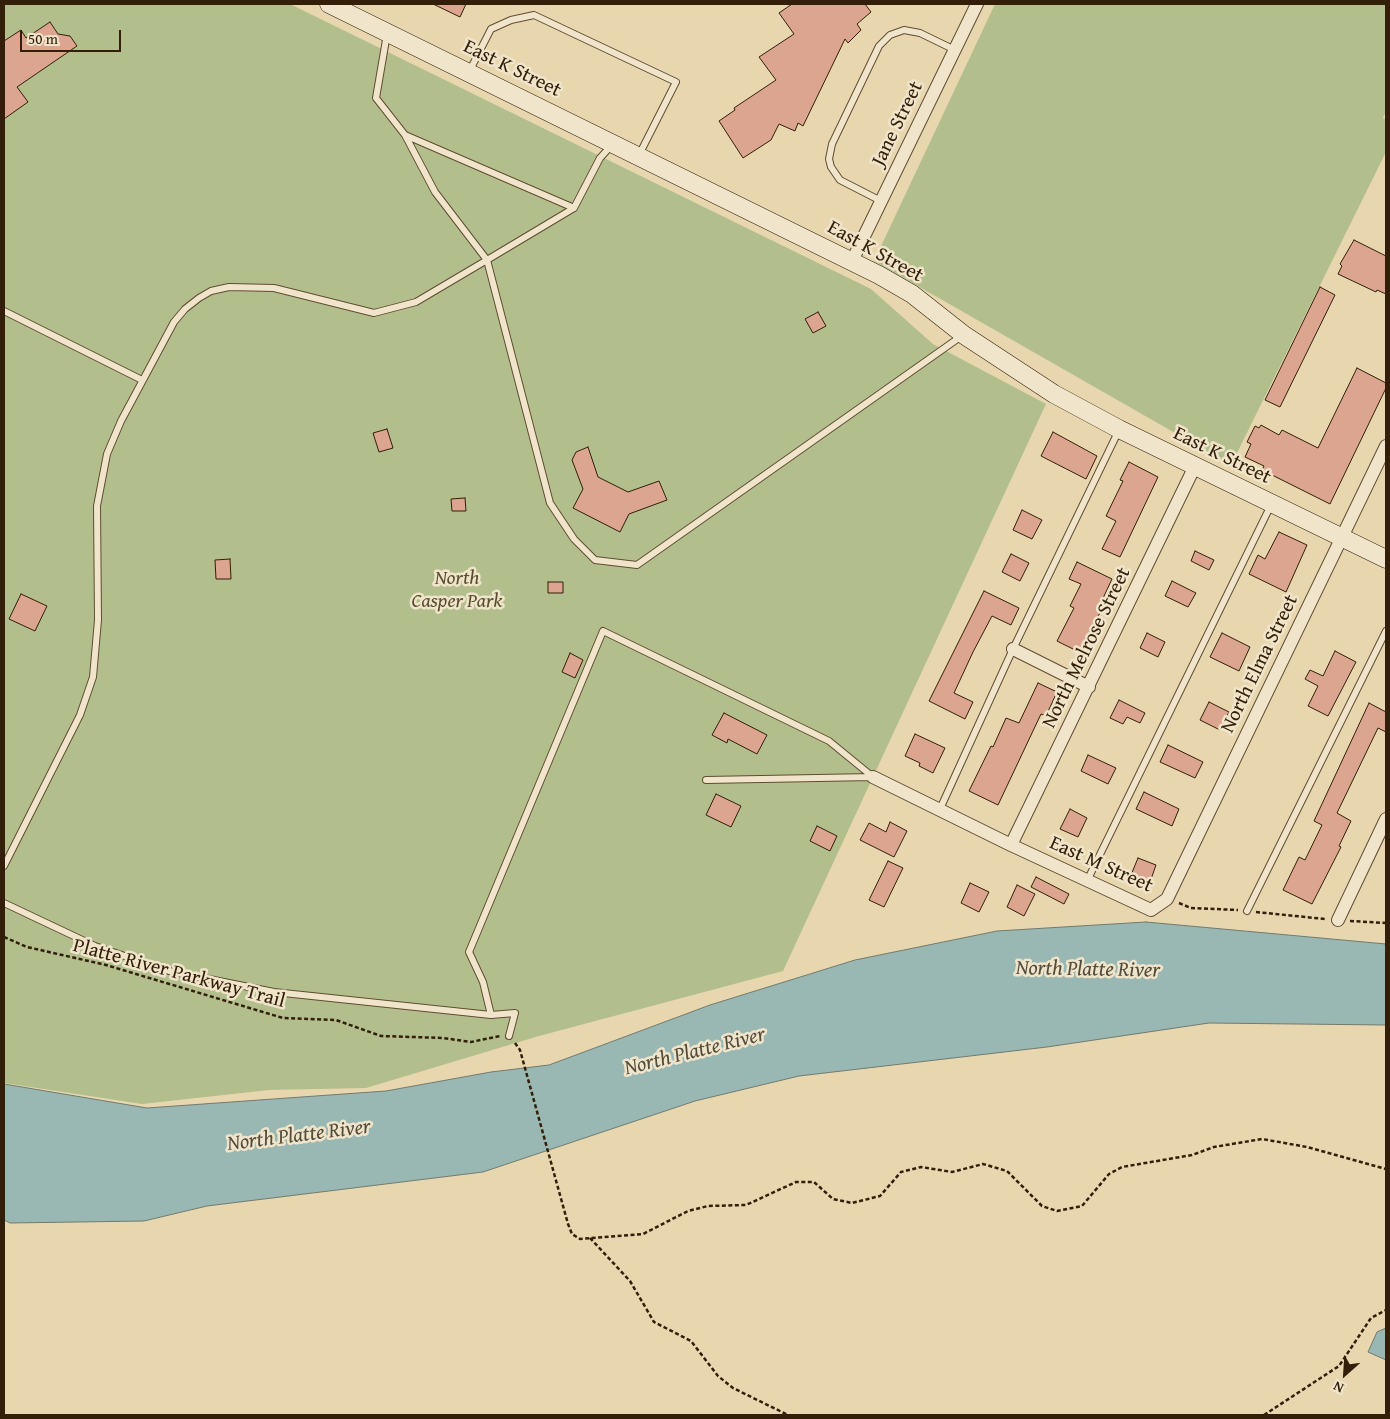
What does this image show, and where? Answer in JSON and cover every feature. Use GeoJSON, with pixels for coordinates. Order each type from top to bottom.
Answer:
{"type":"FeatureCollection","features":[{"type":"Feature","properties":{"kind":"street","name":"East K Street"},"geometry":{"type":"LineString","coordinates":[[329,4],[852,261],[912,294],[964,334],[1054,394],[1119,429],[1386,560]]}},
{"type":"Feature","properties":{"kind":"street","name":"Jane Street"},"geometry":{"type":"LineString","coordinates":[[852,261],[977,4]]}},
{"type":"Feature","properties":{"kind":"street","name":"North Elma Street"},"geometry":{"type":"LineString","coordinates":[[1168,899],[1386,446]]}},
{"type":"Feature","properties":{"kind":"street","name":"North Melrose Street"},"geometry":{"type":"LineString","coordinates":[[1011,845],[1195,466]]}},
{"type":"Feature","properties":{"kind":"street"},"geometry":{"type":"LineString","coordinates":[[1012,650],[1089,687]]}},
{"type":"Feature","properties":{"kind":"street","name":"East M Street"},"geometry":{"type":"LineString","coordinates":[[873,777],[1011,845],[1151,910],[1168,899]]}},
{"type":"Feature","properties":{"kind":"street"},"geometry":{"type":"LineString","coordinates":[[1338,920],[1386,819]]}},
{"type":"Feature","properties":{"kind":"lane"},"geometry":{"type":"LineString","coordinates":[[469,72],[491,28],[512,20],[534,15],[676,82],[639,155]]}},
{"type":"Feature","properties":{"kind":"lane"},"geometry":{"type":"LineString","coordinates":[[881,201],[840,180],[831,167],[829,159],[832,144],[862,82],[884,40],[897,31],[920,32],[955,50]]}},
{"type":"Feature","properties":{"kind":"lane"},"geometry":{"type":"LineString","coordinates":[[388,32],[376,98],[405,135],[434,192],[487,260],[550,503],[574,539],[596,560],[637,566],[964,334]]}},
{"type":"Feature","properties":{"kind":"lane"},"geometry":{"type":"LineString","coordinates":[[405,135],[574,208]]}},
{"type":"Feature","properties":{"kind":"lane"},"geometry":{"type":"LineString","coordinates":[[4,866],[80,715],[93,677],[98,620],[97,506],[101,479],[108,454],[121,421],[174,322],[185,309],[211,291],[228,287],[274,288],[374,313],[416,302],[574,208],[600,158],[614,143]]}},
{"type":"Feature","properties":{"kind":"lane"},"geometry":{"type":"LineString","coordinates":[[4,311],[142,380]]}},
{"type":"Feature","properties":{"kind":"lane"},"geometry":{"type":"LineString","coordinates":[[940,809],[1012,650],[1119,429]]}},
{"type":"Feature","properties":{"kind":"lane"},"geometry":{"type":"LineString","coordinates":[[1087,881],[1271,504]]}},
{"type":"Feature","properties":{"kind":"lane"},"geometry":{"type":"LineString","coordinates":[[1247,911],[1386,631]]}},
{"type":"Feature","properties":{"kind":"lane"},"geometry":{"type":"LineString","coordinates":[[490,1015],[483,982],[469,952],[603,632],[829,741],[873,777]]}},
{"type":"Feature","properties":{"kind":"lane"},"geometry":{"type":"LineString","coordinates":[[706,780],[873,777]]}},
{"type":"Feature","properties":{"kind":"lane"},"geometry":{"type":"LineString","coordinates":[[4,903],[95,946],[169,971],[274,992],[490,1015],[515,1012],[509,1036]]}},
{"type":"Feature","properties":{"kind":"path","name":"East M Street"},"geometry":{"type":"LineString","coordinates":[[1168,899],[1191,908],[1386,923]]}},
{"type":"Feature","properties":{"kind":"path","name":"Platte River Parkway Trail"},"geometry":{"type":"LineString","coordinates":[[4,936],[27,947],[106,965],[283,1018],[336,1020],[381,1036],[443,1038],[471,1042],[493,1036],[509,1036]]}},
{"type":"Feature","properties":{"kind":"path"},"geometry":{"type":"LineString","coordinates":[[509,1036],[520,1050],[550,1165],[572,1234],[580,1239],[643,1234],[688,1211],[708,1206],[746,1205],[796,1182],[814,1182],[833,1199],[852,1203],[880,1196],[901,1172],[921,1167],[952,1172],[982,1164],[1006,1171],[1042,1206],[1057,1211],[1082,1206],[1110,1174],[1122,1167],[1192,1155],[1214,1147],[1262,1139],[1307,1146],[1386,1169]]}},
{"type":"Feature","properties":{"kind":"path"},"geometry":{"type":"LineString","coordinates":[[590,1238],[630,1281],[654,1322],[691,1341],[718,1376],[733,1388],[788,1415]]}},
{"type":"Feature","properties":{"kind":"path"},"geometry":{"type":"LineString","coordinates":[[1264,1415],[1339,1366],[1371,1318],[1386,1310]]}},
{"type":"Feature","properties":{"kind":"green space","name":"North Casper Park"},"geometry":{"type":"Polygon","coordinates":[[[4,4],[290,4],[871,289],[933,344],[1046,404],[783,971],[539,1036],[366,1088],[269,1090],[142,1104],[4,1083],[4,4]]]}},
{"type":"Feature","properties":{"kind":"green space"},"geometry":{"type":"Polygon","coordinates":[[[995,4],[1386,4],[1386,111],[1383,118],[1386,120],[1386,152],[1231,465],[874,261],[995,4]]]}},
{"type":"Feature","properties":{"kind":"water","name":"North Platte River"},"geometry":{"type":"Polygon","coordinates":[[[1146,922],[1386,944],[1386,1025],[1209,1023],[1047,1047],[799,1076],[695,1101],[483,1172],[207,1206],[144,1221],[10,1223],[4,1220],[4,1084],[147,1108],[386,1091],[491,1072],[549,1065],[710,1005],[855,960],[997,931],[1146,922]]]}},
{"type":"Feature","properties":{"kind":"water"},"geometry":{"type":"Polygon","coordinates":[[[1386,1328],[1386,1360],[1368,1352],[1377,1332],[1386,1328]]]}},
{"type":"Feature","properties":{"kind":"building"},"geometry":{"type":"Polygon","coordinates":[[[433,4],[466,4],[460,17],[433,4]]]}},
{"type":"Feature","properties":{"kind":"building"},"geometry":{"type":"Polygon","coordinates":[[[792,4],[865,4],[871,12],[857,24],[861,30],[848,43],[845,39],[803,126],[798,123],[795,131],[779,124],[771,140],[743,158],[719,121],[735,110],[734,108],[776,80],[759,57],[794,34],[779,13],[792,4]]]}},
{"type":"Feature","properties":{"kind":"building"},"geometry":{"type":"Polygon","coordinates":[[[50,22],[58,34],[70,36],[77,46],[17,87],[28,102],[4,119],[4,41],[21,30],[26,38],[50,22]]]}},
{"type":"Feature","properties":{"kind":"building"},"geometry":{"type":"Polygon","coordinates":[[[1354,240],[1386,256],[1386,294],[1377,290],[1376,292],[1338,274],[1342,266],[1340,264],[1354,240]]]}},
{"type":"Feature","properties":{"kind":"building"},"geometry":{"type":"Polygon","coordinates":[[[1320,287],[1335,295],[1280,407],[1265,400],[1320,287]]]}},
{"type":"Feature","properties":{"kind":"building"},"geometry":{"type":"Polygon","coordinates":[[[818,312],[826,326],[813,333],[805,319],[818,312]]]}},
{"type":"Feature","properties":{"kind":"building"},"geometry":{"type":"Polygon","coordinates":[[[1357,368],[1386,383],[1386,388],[1330,504],[1262,470],[1264,466],[1245,457],[1251,444],[1247,442],[1255,426],[1259,428],[1261,425],[1279,435],[1282,430],[1318,448],[1357,368]]]}},
{"type":"Feature","properties":{"kind":"building"},"geometry":{"type":"Polygon","coordinates":[[[387,429],[393,448],[379,452],[373,433],[387,429]]]}},
{"type":"Feature","properties":{"kind":"building"},"geometry":{"type":"Polygon","coordinates":[[[1053,432],[1097,456],[1086,479],[1041,456],[1053,432]]]}},
{"type":"Feature","properties":{"kind":"building"},"geometry":{"type":"Polygon","coordinates":[[[588,447],[598,477],[628,492],[659,481],[667,500],[629,514],[620,532],[573,508],[583,489],[572,460],[576,452],[588,447]]]}},
{"type":"Feature","properties":{"kind":"building"},"geometry":{"type":"Polygon","coordinates":[[[1129,462],[1158,477],[1120,557],[1102,549],[1116,521],[1106,516],[1123,481],[1120,480],[1129,462]]]}},
{"type":"Feature","properties":{"kind":"building"},"geometry":{"type":"Polygon","coordinates":[[[465,498],[466,511],[452,511],[451,499],[465,498]]]}},
{"type":"Feature","properties":{"kind":"building"},"geometry":{"type":"Polygon","coordinates":[[[1022,510],[1042,520],[1032,539],[1013,530],[1022,510]]]}},
{"type":"Feature","properties":{"kind":"building"},"geometry":{"type":"Polygon","coordinates":[[[1279,532],[1307,545],[1286,592],[1249,574],[1258,555],[1265,559],[1279,532]]]}},
{"type":"Feature","properties":{"kind":"building"},"geometry":{"type":"Polygon","coordinates":[[[1195,551],[1214,560],[1209,570],[1191,561],[1195,551]]]}},
{"type":"Feature","properties":{"kind":"building"},"geometry":{"type":"Polygon","coordinates":[[[1011,554],[1029,563],[1020,581],[1002,572],[1011,554]]]}},
{"type":"Feature","properties":{"kind":"building"},"geometry":{"type":"Polygon","coordinates":[[[230,559],[231,579],[216,579],[215,560],[230,559]]]}},
{"type":"Feature","properties":{"kind":"building"},"geometry":{"type":"Polygon","coordinates":[[[1077,562],[1112,579],[1099,607],[1102,609],[1079,652],[1057,641],[1074,608],[1070,606],[1081,584],[1069,579],[1077,562]]]}},
{"type":"Feature","properties":{"kind":"building"},"geometry":{"type":"Polygon","coordinates":[[[1172,581],[1196,593],[1188,607],[1165,596],[1172,581]]]}},
{"type":"Feature","properties":{"kind":"building"},"geometry":{"type":"Polygon","coordinates":[[[548,582],[563,582],[563,593],[548,593],[548,582]]]}},
{"type":"Feature","properties":{"kind":"building"},"geometry":{"type":"Polygon","coordinates":[[[984,591],[1019,608],[1011,625],[992,616],[973,652],[954,693],[973,702],[965,719],[929,701],[984,591]]]}},
{"type":"Feature","properties":{"kind":"building"},"geometry":{"type":"Polygon","coordinates":[[[21,594],[47,606],[35,631],[9,619],[21,594]]]}},
{"type":"Feature","properties":{"kind":"building"},"geometry":{"type":"Polygon","coordinates":[[[1147,633],[1165,642],[1158,657],[1140,648],[1147,633]]]}},
{"type":"Feature","properties":{"kind":"building"},"geometry":{"type":"Polygon","coordinates":[[[1222,633],[1250,647],[1239,671],[1210,657],[1222,633]]]}},
{"type":"Feature","properties":{"kind":"building"},"geometry":{"type":"Polygon","coordinates":[[[1335,651],[1356,662],[1328,716],[1308,706],[1318,686],[1305,679],[1310,670],[1323,676],[1335,651]]]}},
{"type":"Feature","properties":{"kind":"building"},"geometry":{"type":"Polygon","coordinates":[[[570,653],[583,660],[575,678],[562,672],[570,653]]]}},
{"type":"Feature","properties":{"kind":"building"},"geometry":{"type":"Polygon","coordinates":[[[1038,683],[1057,692],[1046,716],[1041,714],[998,805],[969,791],[991,746],[993,747],[1006,718],[1019,723],[1038,683]]]}},
{"type":"Feature","properties":{"kind":"building"},"geometry":{"type":"Polygon","coordinates":[[[1119,700],[1145,713],[1140,723],[1127,717],[1123,724],[1110,718],[1119,700]]]}},
{"type":"Feature","properties":{"kind":"building"},"geometry":{"type":"Polygon","coordinates":[[[1209,702],[1229,712],[1220,730],[1200,720],[1209,702]]]}},
{"type":"Feature","properties":{"kind":"building"},"geometry":{"type":"Polygon","coordinates":[[[1369,703],[1386,712],[1386,732],[1378,728],[1337,813],[1351,821],[1339,846],[1341,847],[1312,904],[1283,890],[1299,857],[1305,860],[1322,825],[1314,821],[1369,703]]]}},
{"type":"Feature","properties":{"kind":"building"},"geometry":{"type":"Polygon","coordinates":[[[724,713],[767,735],[757,754],[728,739],[727,743],[712,735],[724,713]]]}},
{"type":"Feature","properties":{"kind":"building"},"geometry":{"type":"Polygon","coordinates":[[[915,734],[945,748],[933,773],[919,766],[920,763],[905,756],[915,734]]]}},
{"type":"Feature","properties":{"kind":"building"},"geometry":{"type":"Polygon","coordinates":[[[1168,745],[1203,762],[1195,778],[1160,762],[1168,745]]]}},
{"type":"Feature","properties":{"kind":"building"},"geometry":{"type":"Polygon","coordinates":[[[1088,755],[1116,768],[1108,784],[1081,771],[1088,755]]]}},
{"type":"Feature","properties":{"kind":"building"},"geometry":{"type":"Polygon","coordinates":[[[1144,792],[1179,809],[1172,826],[1136,809],[1144,792]]]}},
{"type":"Feature","properties":{"kind":"building"},"geometry":{"type":"Polygon","coordinates":[[[716,794],[741,806],[731,827],[706,815],[716,794]]]}},
{"type":"Feature","properties":{"kind":"building"},"geometry":{"type":"Polygon","coordinates":[[[1070,809],[1087,818],[1078,837],[1060,829],[1070,809]]]}},
{"type":"Feature","properties":{"kind":"building"},"geometry":{"type":"Polygon","coordinates":[[[890,822],[907,831],[894,857],[860,840],[869,823],[886,832],[890,822]]]}},
{"type":"Feature","properties":{"kind":"building"},"geometry":{"type":"Polygon","coordinates":[[[817,826],[837,836],[830,851],[810,841],[817,826]]]}},
{"type":"Feature","properties":{"kind":"building"},"geometry":{"type":"Polygon","coordinates":[[[1138,858],[1156,865],[1150,882],[1131,875],[1138,858]]]}},
{"type":"Feature","properties":{"kind":"building"},"geometry":{"type":"Polygon","coordinates":[[[888,861],[903,868],[884,907],[869,900],[888,861]]]}},
{"type":"Feature","properties":{"kind":"building"},"geometry":{"type":"Polygon","coordinates":[[[1036,877],[1069,894],[1064,904],[1031,887],[1036,877]]]}},
{"type":"Feature","properties":{"kind":"building"},"geometry":{"type":"Polygon","coordinates":[[[970,883],[989,892],[979,912],[961,903],[970,883]]]}},
{"type":"Feature","properties":{"kind":"building"},"geometry":{"type":"Polygon","coordinates":[[[1017,885],[1035,894],[1024,916],[1007,907],[1017,885]]]}}]}
